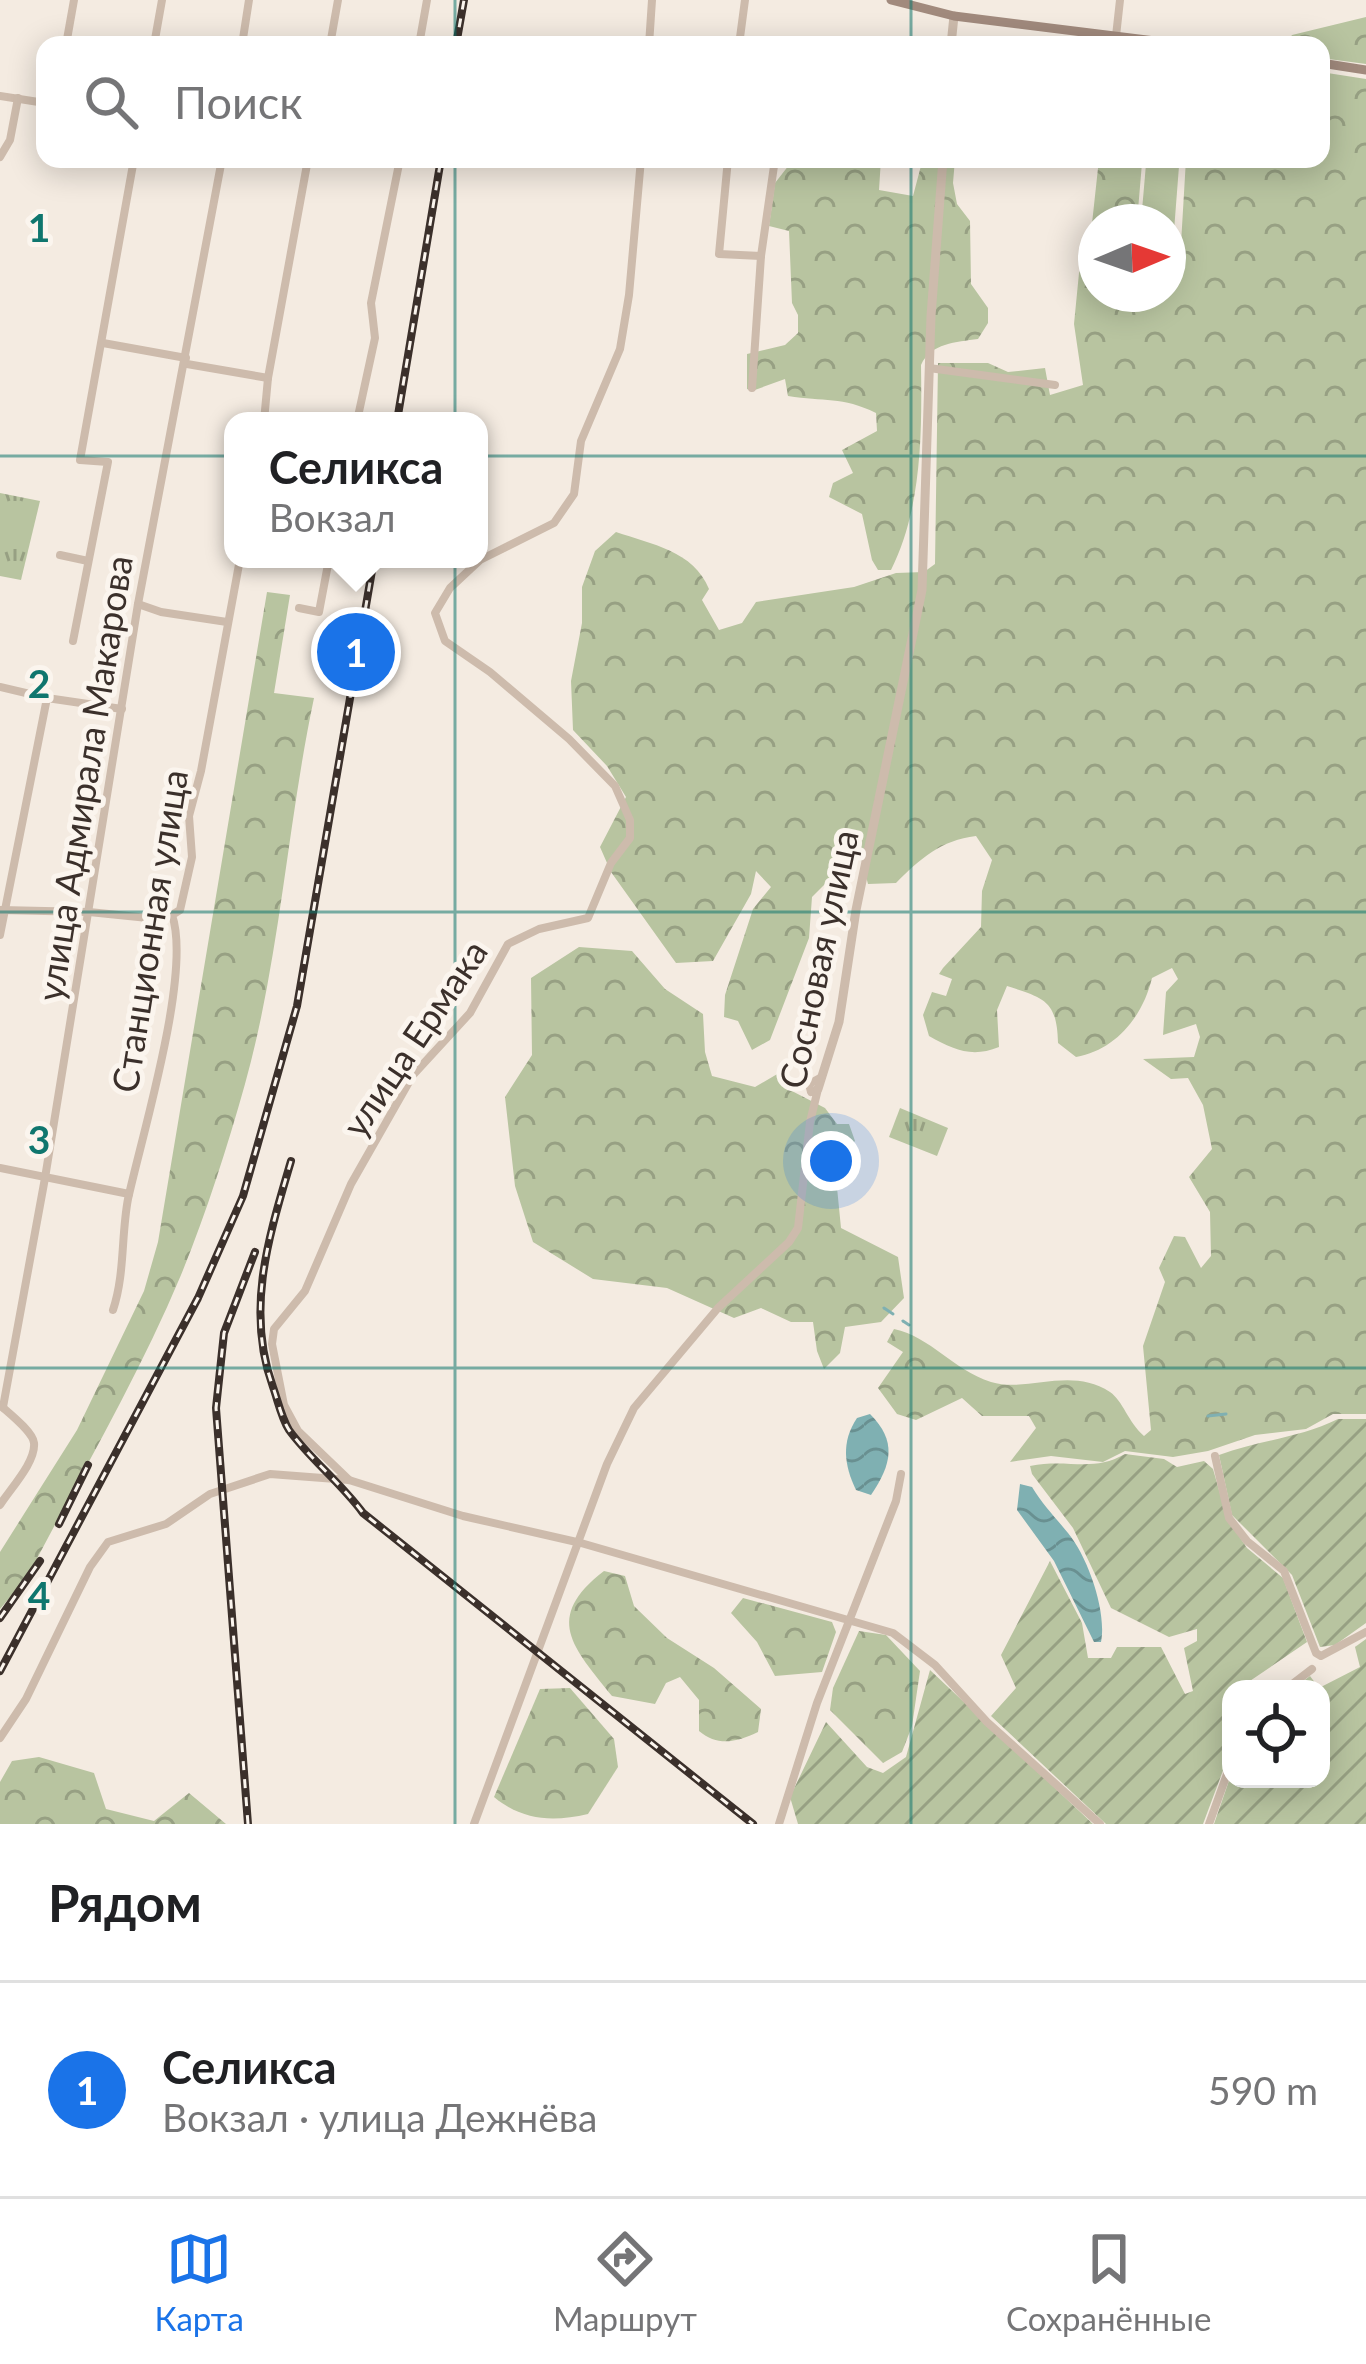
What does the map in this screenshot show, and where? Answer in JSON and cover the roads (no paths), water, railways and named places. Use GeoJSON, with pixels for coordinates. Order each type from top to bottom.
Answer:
{"type":"FeatureCollection","features":[{"type":"Feature","properties":{"kind":"main road"},"geometry":{"type":"LineString","coordinates":[[894,1],[954,16],[1123,36]]}},
{"type":"Feature","properties":{"kind":"main road"},"geometry":{"type":"LineString","coordinates":[[1330,65],[1366,70]]}},
{"type":"Feature","properties":{"kind":"street"},"geometry":{"type":"LineString","coordinates":[[68,36],[74,0]]}},
{"type":"Feature","properties":{"kind":"street"},"geometry":{"type":"LineString","coordinates":[[156,36],[162,0]]}},
{"type":"Feature","properties":{"kind":"street"},"geometry":{"type":"LineString","coordinates":[[243,36],[249,0]]}},
{"type":"Feature","properties":{"kind":"street"},"geometry":{"type":"LineString","coordinates":[[332,36],[338,0]]}},
{"type":"Feature","properties":{"kind":"street"},"geometry":{"type":"LineString","coordinates":[[421,36],[427,0]]}},
{"type":"Feature","properties":{"kind":"street"},"geometry":{"type":"LineString","coordinates":[[650,36],[652,0]]}},
{"type":"Feature","properties":{"kind":"street"},"geometry":{"type":"LineString","coordinates":[[740,36],[745,0]]}},
{"type":"Feature","properties":{"kind":"street"},"geometry":{"type":"LineString","coordinates":[[1116,35],[1120,0]]}},
{"type":"Feature","properties":{"kind":"street"},"geometry":{"type":"LineString","coordinates":[[952,36],[954,16]]}},
{"type":"Feature","properties":{"kind":"street"},"geometry":{"type":"LineString","coordinates":[[0,96],[36,101]]}},
{"type":"Feature","properties":{"kind":"street"},"geometry":{"type":"LineString","coordinates":[[0,157],[10,140],[18,98]]}},
{"type":"Feature","properties":{"kind":"street"},"geometry":{"type":"LineString","coordinates":[[73,641],[108,462],[80,460],[132,168]]}},
{"type":"Feature","properties":{"kind":"street","name":"улица Адмирала Макарова"},"geometry":{"type":"LineString","coordinates":[[2,1406],[45,1178],[138,604],[220,168]]}},
{"type":"Feature","properties":{"kind":"street"},"geometry":{"type":"LineString","coordinates":[[265,412],[306,168]]}},
{"type":"Feature","properties":{"kind":"street"},"geometry":{"type":"LineString","coordinates":[[359,412],[375,338],[371,303],[398,168]]}},
{"type":"Feature","properties":{"kind":"street","name":"улица Ермака"},"geometry":{"type":"LineString","coordinates":[[488,556],[554,523],[574,494],[581,441],[620,349],[640,168]]}},
{"type":"Feature","properties":{"kind":"street"},"geometry":{"type":"LineString","coordinates":[[727,168],[719,254],[761,256]]}},
{"type":"Feature","properties":{"kind":"street"},"geometry":{"type":"LineString","coordinates":[[752,388],[761,256],[774,168]]}},
{"type":"Feature","properties":{"kind":"street","name":"Сосновая улица"},"geometry":{"type":"LineString","coordinates":[[474,1824],[608,1464],[634,1408],[718,1309],[798,1228],[810,1122],[839,1022],[856,910],[922,590],[929,368],[942,168]]}},
{"type":"Feature","properties":{"kind":"street"},"geometry":{"type":"LineString","coordinates":[[103,343],[268,378]]}},
{"type":"Feature","properties":{"kind":"street"},"geometry":{"type":"LineString","coordinates":[[929,368],[1055,385]]}},
{"type":"Feature","properties":{"kind":"street"},"geometry":{"type":"LineString","coordinates":[[60,555],[88,561]]}},
{"type":"Feature","properties":{"kind":"street","name":"Станционная улица"},"geometry":{"type":"LineString","coordinates":[[112,1310],[122,1276],[129,1194],[168,1021],[178,932],[172,915],[181,910],[185,895],[192,848],[189,816],[238,568]]}},
{"type":"Feature","properties":{"kind":"street"},"geometry":{"type":"LineString","coordinates":[[299,608],[319,612],[327,568]]}},
{"type":"Feature","properties":{"kind":"street","name":"улица Ермака"},"geometry":{"type":"LineString","coordinates":[[349,1480],[298,1431],[284,1405],[272,1345],[274,1329],[305,1291],[351,1184],[413,1075],[470,1013],[508,944],[538,929],[588,918],[611,863],[630,838],[630,820],[615,786],[490,672],[446,641],[435,613],[450,588],[471,568]]}},
{"type":"Feature","properties":{"kind":"street"},"geometry":{"type":"LineString","coordinates":[[138,604],[226,622]]}},
{"type":"Feature","properties":{"kind":"street"},"geometry":{"type":"LineString","coordinates":[[0,687],[122,709]]}},
{"type":"Feature","properties":{"kind":"street"},"geometry":{"type":"LineString","coordinates":[[0,935],[46,698]]}},
{"type":"Feature","properties":{"kind":"street"},"geometry":{"type":"LineString","coordinates":[[3,910],[148,918],[172,915]]}},
{"type":"Feature","properties":{"kind":"street"},"geometry":{"type":"LineString","coordinates":[[0,1168],[129,1194]]}},
{"type":"Feature","properties":{"kind":"street"},"geometry":{"type":"LineString","coordinates":[[0,1504],[34,1444],[33,1437],[2,1406]]}},
{"type":"Feature","properties":{"kind":"street"},"geometry":{"type":"LineString","coordinates":[[1215,1456],[1229,1518],[1246,1541],[1284,1571],[1316,1653],[1335,1651],[1366,1632]]}},
{"type":"Feature","properties":{"kind":"street"},"geometry":{"type":"LineString","coordinates":[[0,1738],[26,1699],[89,1567],[108,1542],[166,1524],[210,1494],[249,1479],[270,1474],[349,1480],[463,1516],[581,1543],[893,1633],[934,1665],[987,1722],[1100,1824]]}},
{"type":"Feature","properties":{"kind":"street"},"geometry":{"type":"LineString","coordinates":[[778,1824],[896,1501],[901,1474]]}},
{"type":"Feature","properties":{"kind":"street"},"geometry":{"type":"LineString","coordinates":[[1298,1680],[1312,1669]]}},
{"type":"Feature","properties":{"kind":"street"},"geometry":{"type":"LineString","coordinates":[[1209,1824],[1222,1788]]}},
{"type":"Feature","properties":{"kind":"water"},"geometry":{"type":"Polygon","coordinates":[[[870,1414],[888,1443],[884,1473],[871,1495],[856,1490],[846,1454],[857,1418],[870,1414]]]}},
{"type":"Feature","properties":{"kind":"water"},"geometry":{"type":"Polygon","coordinates":[[[1020,1484],[1032,1487],[1082,1556],[1098,1601],[1101,1642],[1094,1642],[1054,1561],[1017,1510],[1020,1484]]]}},
{"type":"Feature","properties":{"kind":"waterway"},"geometry":{"type":"LineString","coordinates":[[884,1308],[893,1314]]}},
{"type":"Feature","properties":{"kind":"waterway"},"geometry":{"type":"LineString","coordinates":[[903,1321],[909,1325]]}},
{"type":"Feature","properties":{"kind":"waterway"},"geometry":{"type":"LineString","coordinates":[[1208,1416],[1226,1414]]}},
{"type":"Feature","properties":{"kind":"railway"},"geometry":{"type":"LineString","coordinates":[[458,36],[464,0]]}},
{"type":"Feature","properties":{"kind":"railway"},"geometry":{"type":"LineString","coordinates":[[399,412],[439,168]]}},
{"type":"Feature","properties":{"kind":"railway"},"geometry":{"type":"LineString","coordinates":[[0,1671],[198,1298],[243,1196],[297,1006],[372,568]]}},
{"type":"Feature","properties":{"kind":"railway"},"geometry":{"type":"LineString","coordinates":[[291,1161],[268,1245],[261,1301],[265,1358],[289,1430],[363,1513],[753,1824]]}},
{"type":"Feature","properties":{"kind":"railway"},"geometry":{"type":"LineString","coordinates":[[248,1824],[216,1408],[224,1333],[255,1252]]}},
{"type":"Feature","properties":{"kind":"railway"},"geometry":{"type":"LineString","coordinates":[[59,1524],[88,1465]]}},
{"type":"Feature","properties":{"kind":"railway"},"geometry":{"type":"LineString","coordinates":[[0,1618],[40,1561]]}},
{"type":"Feature","properties":{"kind":"place","name":"Селикса"},"geometry":{"type":"Point","coordinates":[356,652]}}]}
